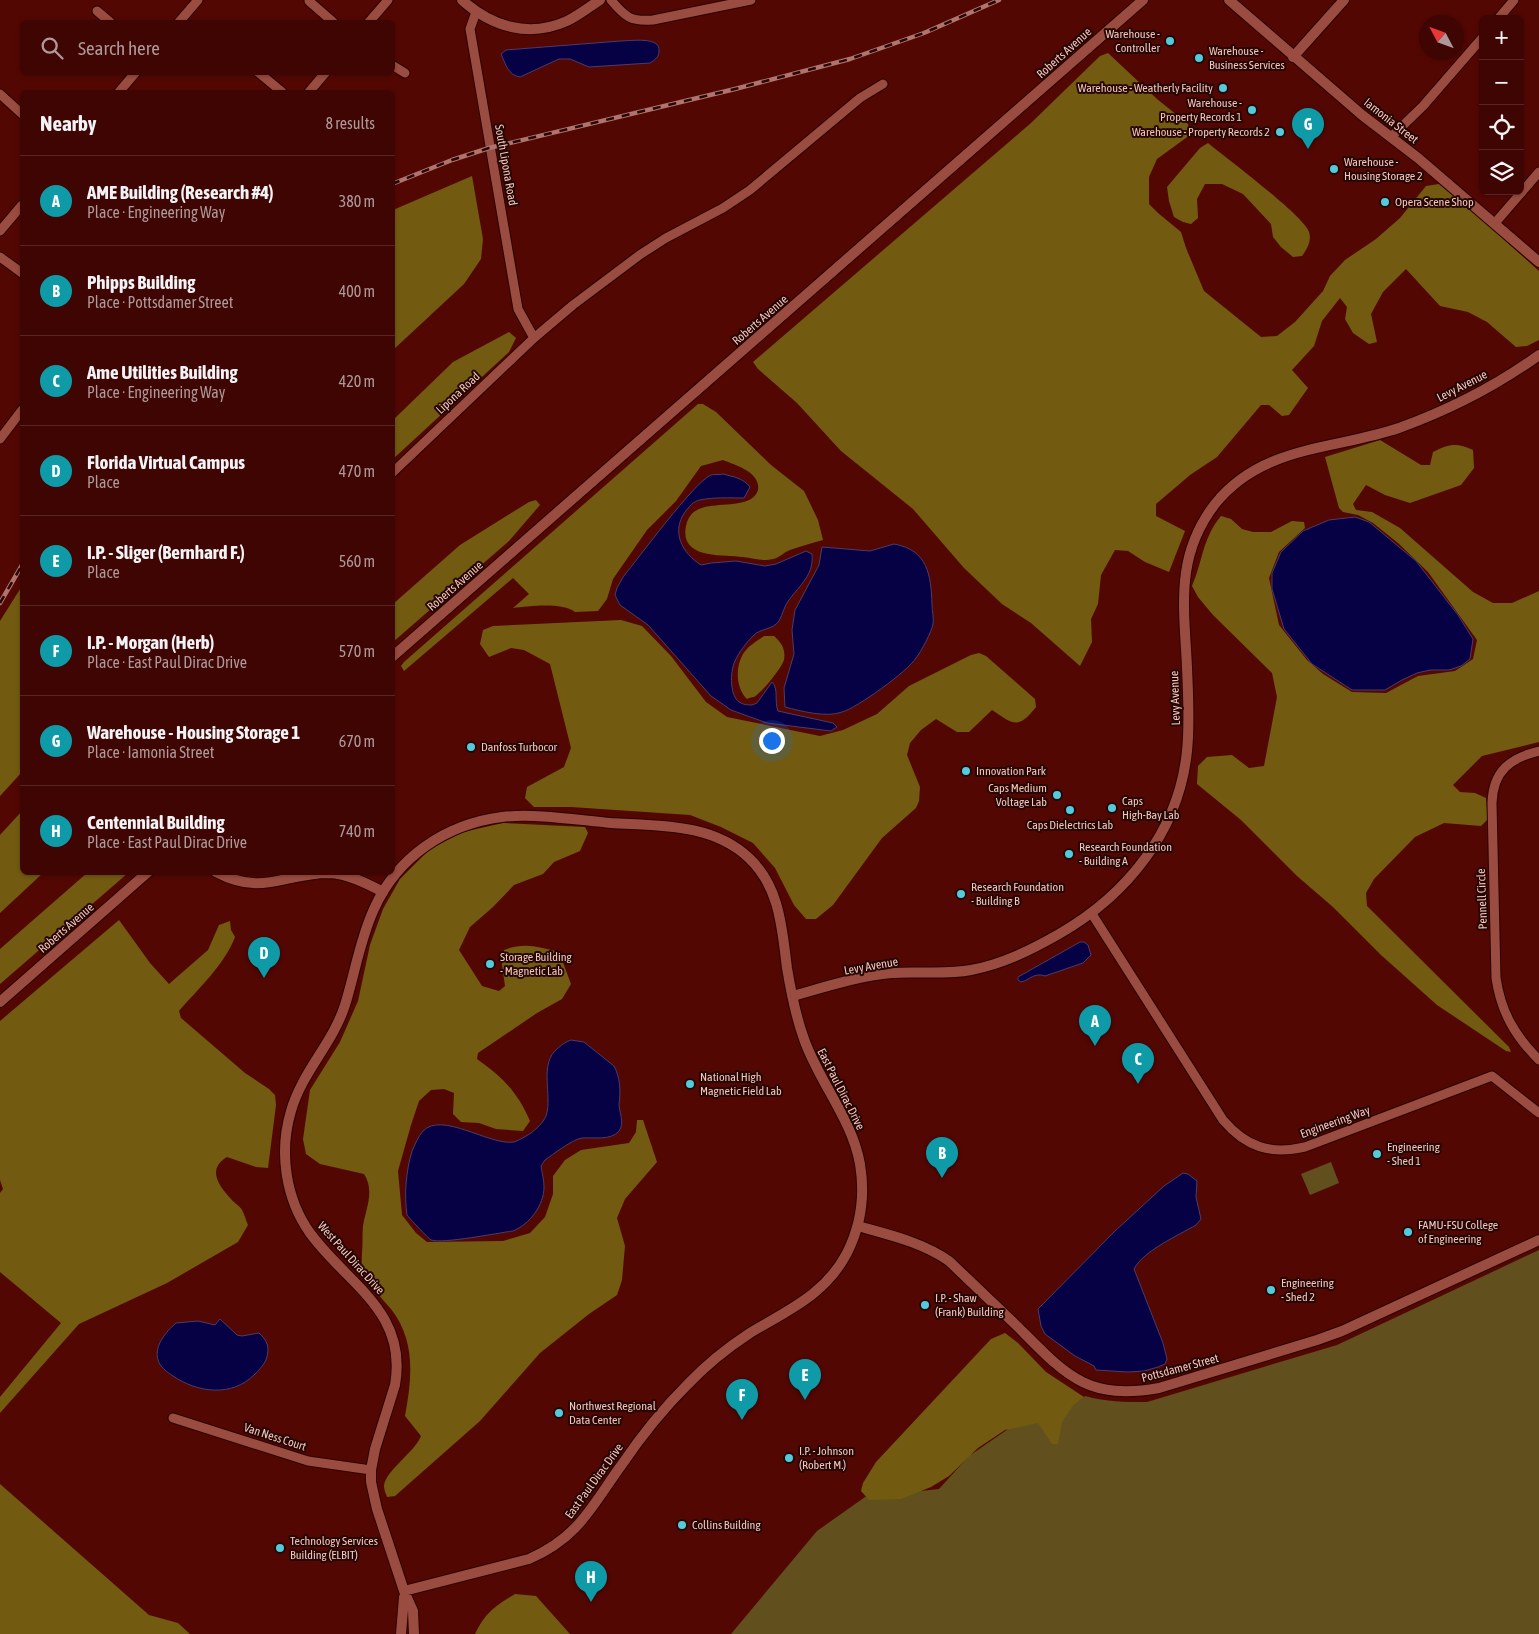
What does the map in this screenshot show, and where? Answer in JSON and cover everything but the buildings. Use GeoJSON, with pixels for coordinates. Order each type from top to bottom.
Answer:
{"type":"FeatureCollection","features":[{"type":"Feature","properties":{"kind":"street"},"geometry":{"type":"LineString","coordinates":[[181,20],[198,0]]}},
{"type":"Feature","properties":{"kind":"street"},"geometry":{"type":"LineString","coordinates":[[371,20],[388,0]]}},
{"type":"Feature","properties":{"kind":"street"},"geometry":{"type":"LineString","coordinates":[[462,0],[476,12],[491,20],[513,28],[529,29],[549,27],[568,20],[600,0]]}},
{"type":"Feature","properties":{"kind":"street"},"geometry":{"type":"LineString","coordinates":[[611,0],[624,14],[632,19],[641,21],[751,0]]}},
{"type":"Feature","properties":{"kind":"street","name":"Roberts Avenue"},"geometry":{"type":"LineString","coordinates":[[395,654],[943,177],[1143,0]]}},
{"type":"Feature","properties":{"kind":"street","name":"Iamonia Street"},"geometry":{"type":"LineString","coordinates":[[1229,0],[1293,57],[1495,223],[1539,262]]}},
{"type":"Feature","properties":{"kind":"street"},"geometry":{"type":"LineString","coordinates":[[1293,57],[1344,0]]}},
{"type":"Feature","properties":{"kind":"street"},"geometry":{"type":"LineString","coordinates":[[1501,15],[1514,0]]}},
{"type":"Feature","properties":{"kind":"street"},"geometry":{"type":"LineString","coordinates":[[309,1],[331,20]]}},
{"type":"Feature","properties":{"kind":"street"},"geometry":{"type":"LineString","coordinates":[[96,12],[107,20]]}},
{"type":"Feature","properties":{"kind":"street","name":"South Lipona Road"},"geometry":{"type":"LineString","coordinates":[[476,12],[470,29],[489,148],[499,193],[518,309],[534,338]]}},
{"type":"Feature","properties":{"kind":"street"},"geometry":{"type":"LineString","coordinates":[[1391,137],[1423,106],[1479,42]]}},
{"type":"Feature","properties":{"kind":"street"},"geometry":{"type":"LineString","coordinates":[[395,67],[406,73]]}},
{"type":"Feature","properties":{"kind":"street"},"geometry":{"type":"LineString","coordinates":[[121,90],[133,75]]}},
{"type":"Feature","properties":{"kind":"street"},"geometry":{"type":"LineString","coordinates":[[262,75],[280,90]]}},
{"type":"Feature","properties":{"kind":"street"},"geometry":{"type":"LineString","coordinates":[[311,90],[323,75]]}},
{"type":"Feature","properties":{"kind":"street","name":"Lipona Road"},"geometry":{"type":"LineString","coordinates":[[395,470],[534,338],[573,305],[640,254],[723,208],[750,190],[860,98],[883,84]]}},
{"type":"Feature","properties":{"kind":"street"},"geometry":{"type":"LineString","coordinates":[[0,94],[20,112]]}},
{"type":"Feature","properties":{"kind":"street"},"geometry":{"type":"LineString","coordinates":[[1495,223],[1539,172]]}},
{"type":"Feature","properties":{"kind":"street"},"geometry":{"type":"LineString","coordinates":[[0,231],[20,207]]}},
{"type":"Feature","properties":{"kind":"street"},"geometry":{"type":"LineString","coordinates":[[0,257],[20,272]]}},
{"type":"Feature","properties":{"kind":"street","name":"Levy Avenue"},"geometry":{"type":"LineString","coordinates":[[792,996],[868,976],[909,972],[944,973],[991,965],[1022,954],[1076,924],[1092,914],[1111,898],[1140,866],[1162,832],[1178,793],[1187,753],[1190,720],[1184,603],[1185,574],[1194,540],[1200,527],[1217,502],[1239,480],[1268,462],[1299,452],[1375,435],[1427,417],[1490,386],[1539,355]]}},
{"type":"Feature","properties":{"kind":"street"},"geometry":{"type":"LineString","coordinates":[[0,439],[20,413]]}},
{"type":"Feature","properties":{"kind":"street","name":"Pennell Circle"},"geometry":{"type":"LineString","coordinates":[[1539,751],[1515,759],[1502,771],[1494,785],[1492,803],[1498,990],[1510,1025],[1517,1036],[1539,1060]]}},
{"type":"Feature","properties":{"kind":"street","name":"East Paul Dirac Drive"},"geometry":{"type":"LineString","coordinates":[[383,892],[400,868],[425,846],[443,835],[480,821],[502,817],[530,817],[680,828],[722,839],[747,856],[755,864],[777,903],[792,996],[804,1041],[818,1073],[846,1124],[858,1156],[862,1182],[862,1200],[858,1226],[847,1253],[826,1283],[814,1294],[729,1347],[710,1362],[670,1402],[638,1442],[585,1517],[563,1540],[529,1559],[404,1591]]}},
{"type":"Feature","properties":{"kind":"street","name":"Roberts Avenue"},"geometry":{"type":"LineString","coordinates":[[0,1002],[145,875]]}},
{"type":"Feature","properties":{"kind":"street"},"geometry":{"type":"LineString","coordinates":[[223,875],[240,882],[253,884],[313,875]]}},
{"type":"Feature","properties":{"kind":"street"},"geometry":{"type":"LineString","coordinates":[[341,875],[354,878],[383,892]]}},
{"type":"Feature","properties":{"kind":"street","name":"West Paul Dirac Drive"},"geometry":{"type":"LineString","coordinates":[[383,892],[369,921],[338,1023],[296,1097],[287,1128],[285,1148],[290,1187],[304,1222],[311,1234],[376,1304],[392,1334],[398,1360],[397,1375],[375,1449],[371,1482],[377,1509],[412,1611],[414,1634]]}},
{"type":"Feature","properties":{"kind":"street","name":"Engineering Way"},"geometry":{"type":"LineString","coordinates":[[1092,914],[1223,1120],[1238,1135],[1257,1146],[1282,1151],[1305,1147],[1492,1076],[1539,1113]]}},
{"type":"Feature","properties":{"kind":"street","name":"Pottsdamer Street"},"geometry":{"type":"LineString","coordinates":[[858,1226],[935,1251],[949,1261],[1057,1366],[1093,1387],[1118,1392],[1138,1392],[1159,1388],[1318,1340],[1342,1331],[1539,1240]]}},
{"type":"Feature","properties":{"kind":"street","name":"Van Ness Court"},"geometry":{"type":"LineString","coordinates":[[173,1418],[308,1461],[371,1470]]}},
{"type":"Feature","properties":{"kind":"street"},"geometry":{"type":"LineString","coordinates":[[401,1634],[404,1591]]}},
{"type":"Feature","properties":{"kind":"shaded area"},"geometry":{"type":"Polygon","coordinates":[[[620,41],[650,41],[658,46],[658,55],[650,63],[589,67],[570,59],[559,59],[520,77],[510,72],[501,54],[506,50],[620,41]]]}},
{"type":"Feature","properties":{"kind":"shaded area"},"geometry":{"type":"Polygon","coordinates":[[[1108,53],[1157,99],[1188,124],[1190,135],[1157,159],[1149,177],[1149,204],[1181,232],[1204,291],[1261,337],[1277,336],[1295,322],[1323,291],[1330,276],[1345,260],[1376,239],[1400,218],[1426,186],[1439,184],[1539,271],[1539,340],[1527,346],[1516,347],[1487,322],[1468,312],[1440,306],[1406,269],[1383,292],[1371,314],[1377,342],[1369,344],[1353,333],[1345,319],[1347,307],[1340,298],[1322,321],[1314,346],[1292,370],[1308,388],[1289,415],[1282,416],[1269,405],[1261,405],[1217,457],[1190,475],[1156,504],[1156,516],[1185,531],[1169,572],[1145,562],[1128,551],[1115,550],[1101,575],[1098,604],[1091,619],[1092,642],[1080,666],[1031,623],[1002,604],[964,568],[913,509],[841,451],[797,403],[758,369],[753,362],[1031,123],[1100,56],[1108,53]]]}},
{"type":"Feature","properties":{"kind":"shaded area"},"geometry":{"type":"Polygon","coordinates":[[[1208,143],[1279,200],[1304,224],[1309,232],[1310,239],[1302,256],[1293,257],[1281,247],[1273,237],[1271,224],[1243,194],[1222,184],[1205,184],[1197,199],[1198,218],[1191,224],[1174,217],[1167,187],[1200,148],[1208,143]]]}},
{"type":"Feature","properties":{"kind":"shaded area"},"geometry":{"type":"Polygon","coordinates":[[[472,176],[483,239],[481,259],[464,284],[395,348],[395,209],[472,176]]]}},
{"type":"Feature","properties":{"kind":"shaded area"},"geometry":{"type":"Polygon","coordinates":[[[509,332],[516,338],[509,352],[395,457],[395,418],[453,362],[509,332]]]}},
{"type":"Feature","properties":{"kind":"shaded area"},"geometry":{"type":"Polygon","coordinates":[[[698,404],[703,404],[716,412],[771,465],[804,491],[818,520],[823,540],[790,550],[769,560],[715,555],[696,550],[689,545],[686,537],[686,526],[690,517],[696,511],[703,507],[742,502],[752,498],[758,490],[755,478],[746,470],[734,464],[723,460],[701,466],[676,501],[647,530],[613,579],[607,599],[598,611],[575,612],[570,609],[554,606],[513,608],[529,594],[513,578],[404,671],[401,666],[404,662],[698,404]]]}},
{"type":"Feature","properties":{"kind":"shaded area"},"geometry":{"type":"Polygon","coordinates":[[[1380,440],[1421,465],[1430,465],[1433,452],[1439,449],[1453,445],[1462,446],[1473,450],[1474,468],[1461,485],[1410,503],[1385,495],[1366,485],[1353,504],[1356,510],[1372,512],[1400,528],[1473,592],[1493,603],[1512,603],[1539,591],[1539,742],[1482,756],[1453,785],[1460,792],[1475,793],[1486,798],[1488,819],[1481,826],[1444,823],[1415,837],[1374,879],[1366,893],[1367,906],[1509,1047],[1511,1052],[1506,1051],[1437,1005],[1381,955],[1333,907],[1297,876],[1241,820],[1197,784],[1198,766],[1207,757],[1232,755],[1249,768],[1264,766],[1277,697],[1272,673],[1213,615],[1198,597],[1192,586],[1206,542],[1221,516],[1231,519],[1242,529],[1253,532],[1271,532],[1292,521],[1304,522],[1305,528],[1279,552],[1269,578],[1279,625],[1307,660],[1323,674],[1352,692],[1386,693],[1418,676],[1455,671],[1473,659],[1477,640],[1428,572],[1398,543],[1373,523],[1358,515],[1343,512],[1339,508],[1325,457],[1380,440]]]}},
{"type":"Feature","properties":{"kind":"shaded area"},"geometry":{"type":"Polygon","coordinates":[[[723,474],[735,477],[750,487],[744,498],[700,500],[693,503],[685,512],[679,527],[679,534],[684,548],[694,560],[701,565],[736,561],[765,566],[776,564],[806,551],[812,554],[809,574],[787,602],[779,621],[773,626],[756,633],[745,645],[733,665],[732,684],[734,696],[742,704],[752,705],[757,703],[772,682],[775,688],[778,711],[833,723],[837,727],[831,731],[767,723],[731,710],[711,696],[648,625],[620,605],[615,595],[623,577],[692,491],[711,475],[723,474]]]}},
{"type":"Feature","properties":{"kind":"shaded area"},"geometry":{"type":"Polygon","coordinates":[[[536,500],[540,505],[509,541],[395,640],[395,602],[460,545],[529,502],[536,500]]]}},
{"type":"Feature","properties":{"kind":"shaded area"},"geometry":{"type":"Polygon","coordinates":[[[1355,517],[1369,522],[1416,561],[1458,615],[1473,639],[1470,659],[1461,666],[1449,670],[1430,670],[1417,673],[1385,690],[1352,690],[1312,664],[1284,629],[1272,589],[1272,573],[1281,552],[1303,531],[1329,520],[1355,517]]]}},
{"type":"Feature","properties":{"kind":"shaded area"},"geometry":{"type":"Polygon","coordinates":[[[894,544],[905,547],[921,558],[929,574],[933,624],[918,655],[911,664],[882,688],[859,704],[842,712],[821,714],[785,707],[784,688],[794,654],[792,630],[795,610],[819,565],[822,547],[870,551],[894,544]]]}},
{"type":"Feature","properties":{"kind":"shaded area"},"geometry":{"type":"Polygon","coordinates":[[[20,589],[20,774],[0,796],[0,621],[20,589]]]}},
{"type":"Feature","properties":{"kind":"shaded area"},"geometry":{"type":"Polygon","coordinates":[[[621,620],[642,626],[671,656],[706,702],[727,717],[820,736],[843,730],[877,714],[909,686],[971,655],[979,653],[986,656],[1035,699],[1036,707],[1020,722],[1005,719],[992,710],[969,732],[957,732],[936,719],[921,730],[910,743],[907,755],[920,787],[919,801],[916,808],[882,838],[833,905],[816,919],[806,919],[794,905],[775,868],[753,843],[721,827],[690,815],[571,807],[534,807],[525,798],[527,787],[564,767],[571,748],[550,664],[524,650],[511,648],[489,657],[480,644],[483,630],[493,626],[621,620]]]}},
{"type":"Feature","properties":{"kind":"shaded area"},"geometry":{"type":"Polygon","coordinates":[[[764,636],[774,636],[779,641],[784,649],[784,660],[776,674],[762,690],[754,697],[747,699],[739,684],[738,671],[740,660],[745,651],[764,636]]]}},
{"type":"Feature","properties":{"kind":"shaded area"},"geometry":{"type":"Polygon","coordinates":[[[20,813],[20,875],[41,875],[0,913],[0,835],[20,813]]]}},
{"type":"Feature","properties":{"kind":"shaded area"},"geometry":{"type":"Polygon","coordinates":[[[503,823],[585,827],[588,833],[580,851],[554,862],[543,874],[514,885],[470,927],[459,950],[482,986],[499,991],[505,986],[502,965],[504,950],[518,946],[538,947],[559,952],[571,984],[562,999],[537,1013],[478,1053],[477,1059],[502,1079],[520,1101],[530,1121],[523,1131],[496,1129],[479,1123],[461,1122],[453,1114],[454,1093],[444,1089],[431,1090],[419,1101],[398,1171],[402,1215],[416,1233],[427,1242],[503,1241],[530,1233],[545,1217],[553,1194],[553,1176],[565,1160],[581,1150],[629,1143],[636,1132],[637,1120],[643,1120],[657,1162],[625,1199],[617,1218],[625,1246],[622,1280],[617,1295],[589,1314],[540,1353],[480,1421],[395,1496],[387,1497],[384,1486],[389,1474],[421,1436],[405,1416],[410,1374],[408,1347],[399,1321],[371,1285],[362,1268],[363,1226],[369,1193],[369,1187],[364,1174],[320,1164],[306,1154],[303,1139],[310,1090],[340,1042],[358,1001],[370,945],[383,909],[400,879],[430,849],[463,832],[503,823]]]}},
{"type":"Feature","properties":{"kind":"shaded area"},"geometry":{"type":"Polygon","coordinates":[[[85,875],[126,875],[0,984],[0,949],[85,875]]]}},
{"type":"Feature","properties":{"kind":"shaded area"},"geometry":{"type":"Polygon","coordinates":[[[119,920],[150,963],[169,984],[208,950],[219,925],[230,921],[231,930],[235,937],[231,947],[210,976],[179,1011],[181,1018],[245,1073],[275,1095],[276,1105],[268,1168],[256,1167],[227,1157],[221,1162],[216,1172],[219,1183],[226,1194],[241,1209],[248,1225],[238,1242],[167,1283],[79,1324],[0,1413],[0,1397],[61,1323],[0,1272],[0,1193],[3,1189],[0,1180],[0,1021],[119,920]]]}},
{"type":"Feature","properties":{"kind":"shaded area"},"geometry":{"type":"Polygon","coordinates":[[[1080,942],[1088,945],[1091,955],[1083,963],[1045,976],[1035,976],[1021,982],[1018,980],[1018,977],[1080,942]]]}},
{"type":"Feature","properties":{"kind":"shaded area"},"geometry":{"type":"Polygon","coordinates":[[[571,1040],[584,1042],[614,1066],[618,1075],[620,1089],[619,1104],[622,1121],[619,1131],[611,1136],[601,1138],[578,1139],[545,1160],[541,1166],[544,1187],[542,1200],[535,1213],[519,1228],[513,1231],[471,1238],[447,1241],[431,1240],[407,1215],[406,1207],[408,1167],[412,1151],[421,1133],[431,1126],[442,1125],[504,1142],[514,1142],[531,1133],[546,1116],[548,1108],[547,1071],[552,1055],[558,1048],[571,1040]]]}},
{"type":"Feature","properties":{"kind":"shaded area"},"geometry":{"type":"Polygon","coordinates":[[[1331,1162],[1339,1183],[1310,1195],[1301,1174],[1331,1162]]]}},
{"type":"Feature","properties":{"kind":"shaded area"},"geometry":{"type":"Polygon","coordinates":[[[1183,1173],[1188,1174],[1197,1181],[1196,1197],[1201,1219],[1196,1225],[1153,1250],[1134,1269],[1163,1343],[1167,1359],[1165,1364],[1144,1371],[1096,1370],[1094,1366],[1075,1356],[1045,1334],[1041,1326],[1038,1309],[1115,1231],[1164,1186],[1183,1173]]]}},
{"type":"Feature","properties":{"kind":"shaded area"},"geometry":{"type":"Polygon","coordinates":[[[1539,1250],[1539,1634],[731,1634],[817,1531],[865,1497],[939,1489],[969,1456],[1024,1418],[1051,1424],[1085,1396],[1108,1401],[1147,1402],[1337,1345],[1539,1250]]]}},
{"type":"Feature","properties":{"kind":"shaded area"},"geometry":{"type":"Polygon","coordinates":[[[220,1319],[237,1335],[259,1333],[264,1339],[268,1348],[266,1360],[254,1375],[236,1387],[215,1390],[204,1389],[183,1382],[162,1367],[157,1354],[159,1344],[176,1323],[198,1321],[215,1325],[220,1319]]]}},
{"type":"Feature","properties":{"kind":"shaded area"},"geometry":{"type":"Polygon","coordinates":[[[1005,1333],[1018,1343],[1046,1372],[1084,1397],[1072,1407],[1062,1422],[1058,1444],[1052,1444],[1038,1423],[1005,1430],[978,1448],[949,1476],[931,1487],[901,1499],[869,1500],[861,1491],[863,1483],[876,1462],[991,1339],[1005,1333]]]}},
{"type":"Feature","properties":{"kind":"shaded area"},"geometry":{"type":"Polygon","coordinates":[[[0,1484],[149,1615],[178,1623],[190,1634],[0,1634],[0,1484]]]}},
{"type":"Feature","properties":{"kind":"shaded area"},"geometry":{"type":"Polygon","coordinates":[[[515,1594],[536,1596],[570,1634],[475,1634],[491,1611],[515,1594]]]}},
{"type":"Feature","properties":{"kind":"railway"},"geometry":{"type":"LineString","coordinates":[[395,183],[452,160],[489,148],[735,89],[850,59],[924,33],[999,0]]}},
{"type":"Feature","properties":{"kind":"railway"},"geometry":{"type":"LineString","coordinates":[[0,603],[20,568]]}},
{"type":"Feature","properties":{"kind":"place","name":"Warehouse - Controller"},"geometry":{"type":"Point","coordinates":[1170,41]}},
{"type":"Feature","properties":{"kind":"place","name":"Warehouse - Business Services"},"geometry":{"type":"Point","coordinates":[1199,58]}},
{"type":"Feature","properties":{"kind":"place","name":"Warehouse - Weatherly Facility"},"geometry":{"type":"Point","coordinates":[1223,88]}},
{"type":"Feature","properties":{"kind":"place","name":"Warehouse - Property Records 1"},"geometry":{"type":"Point","coordinates":[1252,110]}},
{"type":"Feature","properties":{"kind":"place","name":"Warehouse - Property Records 2"},"geometry":{"type":"Point","coordinates":[1280,132]}},
{"type":"Feature","properties":{"kind":"place","name":"Warehouse - Housing Storage 1"},"geometry":{"type":"Point","coordinates":[1308,149]}},
{"type":"Feature","properties":{"kind":"place","name":"Warehouse - Housing Storage 2"},"geometry":{"type":"Point","coordinates":[1334,169]}},
{"type":"Feature","properties":{"kind":"place","name":"Opera Scene Shop"},"geometry":{"type":"Point","coordinates":[1385,202]}},
{"type":"Feature","properties":{"kind":"place","name":"Danfoss Turbocor"},"geometry":{"type":"Point","coordinates":[471,747]}},
{"type":"Feature","properties":{"kind":"place","name":"Innovation Park"},"geometry":{"type":"Point","coordinates":[966,771]}},
{"type":"Feature","properties":{"kind":"place","name":"Caps Medium Voltage Lab"},"geometry":{"type":"Point","coordinates":[1057,795]}},
{"type":"Feature","properties":{"kind":"place","name":"Caps High-Bay Lab"},"geometry":{"type":"Point","coordinates":[1112,808]}},
{"type":"Feature","properties":{"kind":"place","name":"Caps Dielectrics Lab"},"geometry":{"type":"Point","coordinates":[1070,810]}},
{"type":"Feature","properties":{"kind":"place","name":"Research Foundation - Building A"},"geometry":{"type":"Point","coordinates":[1069,854]}},
{"type":"Feature","properties":{"kind":"place","name":"Research Foundation - Building B"},"geometry":{"type":"Point","coordinates":[961,894]}},
{"type":"Feature","properties":{"kind":"place","name":"Storage Building - Magnetic Lab"},"geometry":{"type":"Point","coordinates":[490,964]}},
{"type":"Feature","properties":{"kind":"place","name":"Florida Virtual Campus"},"geometry":{"type":"Point","coordinates":[264,978]}},
{"type":"Feature","properties":{"kind":"place","name":"AME Building (Research #4)"},"geometry":{"type":"Point","coordinates":[1095,1046]}},
{"type":"Feature","properties":{"kind":"place","name":"National High Magnetic Field Lab"},"geometry":{"type":"Point","coordinates":[690,1084]}},
{"type":"Feature","properties":{"kind":"place","name":"Ame Utilities Building"},"geometry":{"type":"Point","coordinates":[1138,1084]}},
{"type":"Feature","properties":{"kind":"place","name":"Engineering - Shed 1"},"geometry":{"type":"Point","coordinates":[1377,1154]}},
{"type":"Feature","properties":{"kind":"place","name":"Phipps Building"},"geometry":{"type":"Point","coordinates":[942,1178]}},
{"type":"Feature","properties":{"kind":"place","name":"FAMU-FSU College of Engineering"},"geometry":{"type":"Point","coordinates":[1408,1232]}},
{"type":"Feature","properties":{"kind":"place","name":"Engineering - Shed 2"},"geometry":{"type":"Point","coordinates":[1271,1290]}},
{"type":"Feature","properties":{"kind":"place","name":"I.P. - Shaw (Frank) Building"},"geometry":{"type":"Point","coordinates":[925,1305]}},
{"type":"Feature","properties":{"kind":"place","name":"I.P. - Sliger (Bernhard F.)"},"geometry":{"type":"Point","coordinates":[805,1400]}},
{"type":"Feature","properties":{"kind":"place","name":"Northwest Regional Data Center"},"geometry":{"type":"Point","coordinates":[559,1413]}},
{"type":"Feature","properties":{"kind":"place","name":"I.P. - Morgan (Herb)"},"geometry":{"type":"Point","coordinates":[742,1420]}},
{"type":"Feature","properties":{"kind":"place","name":"I.P. - Johnson (Robert M.)"},"geometry":{"type":"Point","coordinates":[789,1458]}},
{"type":"Feature","properties":{"kind":"place","name":"Collins Building"},"geometry":{"type":"Point","coordinates":[682,1525]}},
{"type":"Feature","properties":{"kind":"place","name":"Technology Services Building (ELBIT)"},"geometry":{"type":"Point","coordinates":[280,1548]}},
{"type":"Feature","properties":{"kind":"place","name":"Centennial Building"},"geometry":{"type":"Point","coordinates":[591,1602]}}]}
